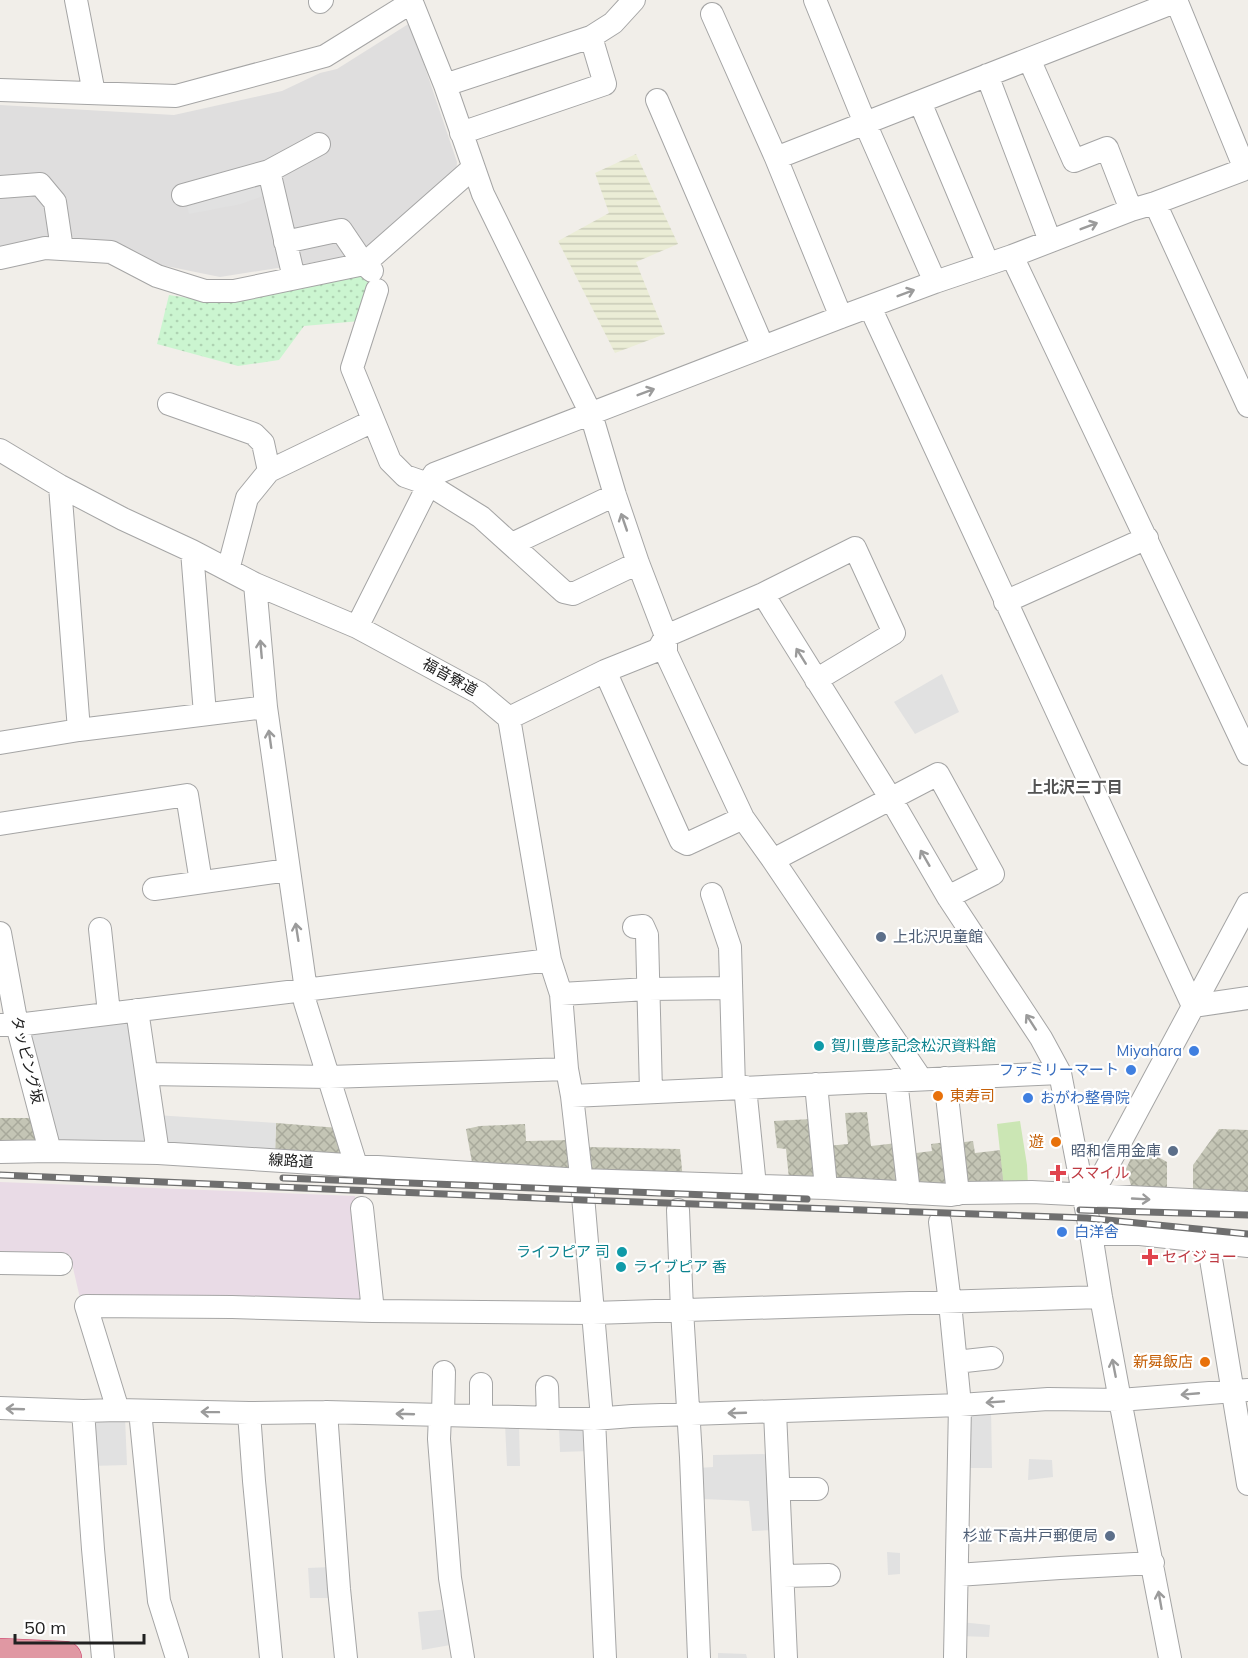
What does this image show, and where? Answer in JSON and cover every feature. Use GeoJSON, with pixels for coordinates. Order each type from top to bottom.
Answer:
{"type":"FeatureCollection","features":[{"type":"Feature","properties":{"kind":"highway"},"geometry":{"type":"LineString","coordinates":[[0,1655],[64,1658]]}},
{"type":"Feature","properties":{"kind":"street"},"geometry":{"type":"LineString","coordinates":[[76,0],[94,93]]}},
{"type":"Feature","properties":{"kind":"street"},"geometry":{"type":"LineString","coordinates":[[444,85],[591,37],[613,23],[634,0]]}},
{"type":"Feature","properties":{"kind":"street"},"geometry":{"type":"LineString","coordinates":[[815,0],[865,123],[935,282]]}},
{"type":"Feature","properties":{"kind":"street"},"geometry":{"type":"LineString","coordinates":[[357,627],[434,474],[841,317],[1247,168],[1176,0],[776,158]]}},
{"type":"Feature","properties":{"kind":"street"},"geometry":{"type":"LineString","coordinates":[[0,90],[176,96],[325,56],[412,1],[483,194],[591,414],[615,495],[666,636],[666,653],[743,818],[921,1079]]}},
{"type":"Feature","properties":{"kind":"street"},"geometry":{"type":"LineString","coordinates":[[712,14],[776,158],[841,317]]}},
{"type":"Feature","properties":{"kind":"street"},"geometry":{"type":"LineString","coordinates":[[461,133],[605,84],[591,37]]}},
{"type":"Feature","properties":{"kind":"street"},"geometry":{"type":"LineString","coordinates":[[1029,59],[1074,161],[1107,148],[1131,210]]}},
{"type":"Feature","properties":{"kind":"street"},"geometry":{"type":"LineString","coordinates":[[987,75],[1050,241]]}},
{"type":"Feature","properties":{"kind":"street"},"geometry":{"type":"LineString","coordinates":[[657,100],[763,347]]}},
{"type":"Feature","properties":{"kind":"street"},"geometry":{"type":"LineString","coordinates":[[920,102],[988,264]]}},
{"type":"Feature","properties":{"kind":"street"},"geometry":{"type":"LineString","coordinates":[[183,195],[269,171],[319,144]]}},
{"type":"Feature","properties":{"kind":"street"},"geometry":{"type":"LineString","coordinates":[[473,168],[371,275],[352,368],[373,421],[390,461],[405,476],[428,484],[481,517],[564,592],[573,594],[638,563]]}},
{"type":"Feature","properties":{"kind":"street"},"geometry":{"type":"LineString","coordinates":[[269,171],[294,278]]}},
{"type":"Feature","properties":{"kind":"street"},"geometry":{"type":"LineString","coordinates":[[0,187],[40,184],[55,201],[62,249]]}},
{"type":"Feature","properties":{"kind":"street"},"geometry":{"type":"LineString","coordinates":[[1155,203],[1248,406]]}},
{"type":"Feature","properties":{"kind":"street"},"geometry":{"type":"LineString","coordinates":[[285,242],[341,230],[371,275]]}},
{"type":"Feature","properties":{"kind":"street"},"geometry":{"type":"LineString","coordinates":[[0,258],[45,248],[111,252],[157,276],[205,291],[234,291],[294,278],[371,275]]}},
{"type":"Feature","properties":{"kind":"street"},"geometry":{"type":"LineString","coordinates":[[1012,256],[1248,754]]}},
{"type":"Feature","properties":{"kind":"street"},"geometry":{"type":"LineString","coordinates":[[870,307],[1193,1006]]}},
{"type":"Feature","properties":{"kind":"street"},"geometry":{"type":"LineString","coordinates":[[169,404],[254,434],[263,443],[269,471]]}},
{"type":"Feature","properties":{"kind":"street"},"geometry":{"type":"LineString","coordinates":[[228,570],[248,498],[269,471],[373,421]]}},
{"type":"Feature","properties":{"kind":"street","name":"福音寮道"},"geometry":{"type":"LineString","coordinates":[[0,450],[60,486],[123,519],[255,584],[357,627],[479,693],[509,718]]}},
{"type":"Feature","properties":{"kind":"street"},"geometry":{"type":"LineString","coordinates":[[60,486],[79,730]]}},
{"type":"Feature","properties":{"kind":"street"},"geometry":{"type":"LineString","coordinates":[[512,544],[615,495]]}},
{"type":"Feature","properties":{"kind":"street"},"geometry":{"type":"LineString","coordinates":[[1005,602],[1147,538]]}},
{"type":"Feature","properties":{"kind":"street"},"geometry":{"type":"LineString","coordinates":[[605,1658],[593,1313],[581,1180],[567,1069],[561,994],[550,960],[509,718],[605,671],[658,650],[666,636],[763,594],[855,548],[894,633],[816,680]]}},
{"type":"Feature","properties":{"kind":"street"},"geometry":{"type":"LineString","coordinates":[[192,551],[205,714]]}},
{"type":"Feature","properties":{"kind":"street"},"geometry":{"type":"LineString","coordinates":[[255,584],[266,707],[306,990],[305,1002],[356,1165]]}},
{"type":"Feature","properties":{"kind":"street"},"geometry":{"type":"LineString","coordinates":[[763,594],[891,799],[948,897],[1041,1038],[1060,1072],[1170,1658]]}},
{"type":"Feature","properties":{"kind":"street"},"geometry":{"type":"LineString","coordinates":[[605,671],[681,841],[687,844],[743,818]]}},
{"type":"Feature","properties":{"kind":"street"},"geometry":{"type":"LineString","coordinates":[[0,743],[79,730],[266,707]]}},
{"type":"Feature","properties":{"kind":"street"},"geometry":{"type":"LineString","coordinates":[[773,860],[938,774],[993,874],[948,897]]}},
{"type":"Feature","properties":{"kind":"street"},"geometry":{"type":"LineString","coordinates":[[0,824],[187,795],[201,882]]}},
{"type":"Feature","properties":{"kind":"street"},"geometry":{"type":"LineString","coordinates":[[154,889],[288,870]]}},
{"type":"Feature","properties":{"kind":"street"},"geometry":{"type":"LineString","coordinates":[[712,894],[730,947],[739,1088],[755,1186]]}},
{"type":"Feature","properties":{"kind":"street"},"geometry":{"type":"LineString","coordinates":[[1083,1196],[1101,1178],[1248,904]]}},
{"type":"Feature","properties":{"kind":"street"},"geometry":{"type":"LineString","coordinates":[[634,927],[643,926],[647,935],[651,1092]]}},
{"type":"Feature","properties":{"kind":"street"},"geometry":{"type":"LineString","coordinates":[[100,929],[109,1013]]}},
{"type":"Feature","properties":{"kind":"street","name":"タッピング坂"},"geometry":{"type":"LineString","coordinates":[[0,933],[9,1025],[50,1151]]}},
{"type":"Feature","properties":{"kind":"street"},"geometry":{"type":"LineString","coordinates":[[9,1025],[550,960]]}},
{"type":"Feature","properties":{"kind":"street"},"geometry":{"type":"LineString","coordinates":[[561,994],[648,989],[731,988]]}},
{"type":"Feature","properties":{"kind":"street"},"geometry":{"type":"LineString","coordinates":[[1193,1006],[1248,998]]}},
{"type":"Feature","properties":{"kind":"street"},"geometry":{"type":"LineString","coordinates":[[137,1010],[158,1153]]}},
{"type":"Feature","properties":{"kind":"street"},"geometry":{"type":"LineString","coordinates":[[147,1074],[329,1077],[567,1069]]}},
{"type":"Feature","properties":{"kind":"street"},"geometry":{"type":"LineString","coordinates":[[572,1096],[1060,1072]]}},
{"type":"Feature","properties":{"kind":"street"},"geometry":{"type":"LineString","coordinates":[[945,1078],[958,1194]]}},
{"type":"Feature","properties":{"kind":"street"},"geometry":{"type":"LineString","coordinates":[[896,1080],[909,1193]]}},
{"type":"Feature","properties":{"kind":"street"},"geometry":{"type":"LineString","coordinates":[[816,1084],[826,1188]]}},
{"type":"Feature","properties":{"kind":"street","name":"線路道"},"geometry":{"type":"LineString","coordinates":[[0,1152],[158,1153],[581,1180],[826,1188],[951,1195],[1032,1192],[1248,1203]]}},
{"type":"Feature","properties":{"kind":"street"},"geometry":{"type":"LineString","coordinates":[[362,1208],[373,1311]]}},
{"type":"Feature","properties":{"kind":"street"},"geometry":{"type":"LineString","coordinates":[[678,1210],[699,1658]]}},
{"type":"Feature","properties":{"kind":"street"},"geometry":{"type":"LineString","coordinates":[[940,1222],[960,1405],[955,1658]]}},
{"type":"Feature","properties":{"kind":"street"},"geometry":{"type":"LineString","coordinates":[[1091,1234],[1140,1234],[1248,1246]]}},
{"type":"Feature","properties":{"kind":"street"},"geometry":{"type":"LineString","coordinates":[[1208,1241],[1240,1390],[1248,1484]]}},
{"type":"Feature","properties":{"kind":"street"},"geometry":{"type":"LineString","coordinates":[[0,1263],[61,1264]]}},
{"type":"Feature","properties":{"kind":"street"},"geometry":{"type":"LineString","coordinates":[[177,1658],[159,1601],[129,1410],[86,1306],[593,1313],[1101,1297]]}},
{"type":"Feature","properties":{"kind":"street"},"geometry":{"type":"LineString","coordinates":[[956,1362],[992,1358]]}},
{"type":"Feature","properties":{"kind":"street"},"geometry":{"type":"LineString","coordinates":[[444,1372],[439,1439],[450,1578],[464,1658]]}},
{"type":"Feature","properties":{"kind":"street"},"geometry":{"type":"LineString","coordinates":[[481,1384],[481,1416]]}},
{"type":"Feature","properties":{"kind":"street"},"geometry":{"type":"LineString","coordinates":[[547,1387],[548,1418]]}},
{"type":"Feature","properties":{"kind":"street"},"geometry":{"type":"LineString","coordinates":[[0,1408],[598,1418],[960,1405],[1048,1399],[1120,1400],[1240,1390]]}},
{"type":"Feature","properties":{"kind":"street"},"geometry":{"type":"LineString","coordinates":[[83,1411],[104,1658]]}},
{"type":"Feature","properties":{"kind":"street"},"geometry":{"type":"LineString","coordinates":[[326,1412],[346,1658]]}},
{"type":"Feature","properties":{"kind":"street"},"geometry":{"type":"LineString","coordinates":[[775,1412],[786,1658]]}},
{"type":"Feature","properties":{"kind":"street"},"geometry":{"type":"LineString","coordinates":[[249,1413],[270,1658]]}},
{"type":"Feature","properties":{"kind":"street"},"geometry":{"type":"LineString","coordinates":[[779,1489],[817,1489]]}},
{"type":"Feature","properties":{"kind":"street"},"geometry":{"type":"LineString","coordinates":[[957,1575],[1153,1563]]}},
{"type":"Feature","properties":{"kind":"street"},"geometry":{"type":"LineString","coordinates":[[783,1576],[829,1575]]}},
{"type":"Feature","properties":{"kind":"shaded area"},"geometry":{"type":"Polygon","coordinates":[[[410,23],[457,162],[456,173],[360,255],[220,277],[161,265],[116,243],[88,245],[68,235],[51,235],[34,246],[0,250],[0,105],[174,115],[282,91],[320,73],[337,69],[410,23]]]}},
{"type":"Feature","properties":{"kind":"shaded area"},"geometry":{"type":"Polygon","coordinates":[[[636,154],[678,244],[636,262],[665,334],[615,353],[558,241],[609,213],[595,173],[636,154]]]}},
{"type":"Feature","properties":{"kind":"shaded area"},"geometry":{"type":"Polygon","coordinates":[[[260,180],[265,195],[241,204],[189,214],[186,201],[260,180]]]}},
{"type":"Feature","properties":{"kind":"shaded area"},"geometry":{"type":"Polygon","coordinates":[[[942,674],[959,712],[915,734],[894,702],[942,674]]]}},
{"type":"Feature","properties":{"kind":"shaded area"},"geometry":{"type":"Polygon","coordinates":[[[133,1015],[150,1148],[55,1145],[23,1029],[133,1015]]]}},
{"type":"Feature","properties":{"kind":"shaded area"},"geometry":{"type":"Polygon","coordinates":[[[867,1112],[871,1146],[897,1143],[902,1188],[831,1183],[827,1146],[848,1144],[845,1113],[867,1112]]]}},
{"type":"Feature","properties":{"kind":"shaded area"},"geometry":{"type":"Polygon","coordinates":[[[156,1115],[276,1123],[275,1154],[159,1146],[156,1115]]]}},
{"type":"Feature","properties":{"kind":"shaded area"},"geometry":{"type":"Polygon","coordinates":[[[0,1118],[34,1118],[40,1140],[0,1146],[0,1118]]]}},
{"type":"Feature","properties":{"kind":"shaded area"},"geometry":{"type":"Polygon","coordinates":[[[812,1119],[818,1179],[789,1179],[786,1149],[777,1148],[774,1121],[812,1119]]]}},
{"type":"Feature","properties":{"kind":"shaded area"},"geometry":{"type":"Polygon","coordinates":[[[276,1123],[339,1128],[347,1154],[275,1154],[276,1123]]]}},
{"type":"Feature","properties":{"kind":"shaded area"},"geometry":{"type":"Polygon","coordinates":[[[525,1124],[526,1141],[571,1140],[574,1175],[473,1168],[466,1129],[480,1126],[525,1124]]]}},
{"type":"Feature","properties":{"kind":"shaded area"},"geometry":{"type":"Polygon","coordinates":[[[1219,1129],[1248,1130],[1248,1198],[1193,1194],[1193,1165],[1219,1129]]]}},
{"type":"Feature","properties":{"kind":"shaded area"},"geometry":{"type":"Polygon","coordinates":[[[973,1141],[975,1153],[1001,1150],[1004,1188],[961,1189],[956,1143],[973,1141]]]}},
{"type":"Feature","properties":{"kind":"shaded area"},"geometry":{"type":"Polygon","coordinates":[[[946,1142],[953,1191],[912,1191],[908,1154],[932,1151],[931,1144],[946,1142]]]}},
{"type":"Feature","properties":{"kind":"shaded area"},"geometry":{"type":"Polygon","coordinates":[[[1137,1145],[1167,1162],[1167,1196],[1134,1195],[1126,1169],[1137,1145]]]}},
{"type":"Feature","properties":{"kind":"shaded area"},"geometry":{"type":"Polygon","coordinates":[[[585,1147],[680,1149],[683,1180],[586,1178],[585,1147]]]}},
{"type":"Feature","properties":{"kind":"shaded area"},"geometry":{"type":"Polygon","coordinates":[[[0,1182],[355,1196],[368,1302],[80,1298],[70,1255],[0,1252],[0,1182]]]}},
{"type":"Feature","properties":{"kind":"shaded area"},"geometry":{"type":"Polygon","coordinates":[[[991,1408],[992,1468],[964,1468],[966,1410],[991,1408]]]}},
{"type":"Feature","properties":{"kind":"shaded area"},"geometry":{"type":"Polygon","coordinates":[[[88,1415],[125,1417],[127,1465],[92,1466],[88,1415]]]}},
{"type":"Feature","properties":{"kind":"shaded area"},"geometry":{"type":"Polygon","coordinates":[[[505,1424],[519,1426],[520,1466],[507,1466],[505,1424]]]}},
{"type":"Feature","properties":{"kind":"shaded area"},"geometry":{"type":"Polygon","coordinates":[[[559,1427],[590,1430],[591,1451],[560,1452],[559,1427]]]}},
{"type":"Feature","properties":{"kind":"shaded area"},"geometry":{"type":"Polygon","coordinates":[[[770,1454],[776,1530],[752,1531],[749,1501],[702,1499],[698,1468],[713,1467],[713,1455],[770,1454]]]}},
{"type":"Feature","properties":{"kind":"shaded area"},"geometry":{"type":"Polygon","coordinates":[[[1029,1459],[1052,1460],[1053,1477],[1028,1480],[1029,1459]]]}},
{"type":"Feature","properties":{"kind":"shaded area"},"geometry":{"type":"Polygon","coordinates":[[[887,1552],[900,1553],[900,1574],[888,1575],[887,1552]]]}},
{"type":"Feature","properties":{"kind":"shaded area"},"geometry":{"type":"Polygon","coordinates":[[[331,1567],[334,1598],[310,1598],[308,1568],[331,1567]]]}},
{"type":"Feature","properties":{"kind":"shaded area"},"geometry":{"type":"Polygon","coordinates":[[[449,1609],[456,1644],[422,1650],[418,1612],[449,1609]]]}},
{"type":"Feature","properties":{"kind":"shaded area"},"geometry":{"type":"Polygon","coordinates":[[[960,1622],[990,1625],[989,1637],[958,1636],[960,1622]]]}},
{"type":"Feature","properties":{"kind":"shaded area"},"geometry":{"type":"Polygon","coordinates":[[[718,1653],[746,1654],[747,1658],[718,1658],[718,1653]]]}},
{"type":"Feature","properties":{"kind":"green space"},"geometry":{"type":"Polygon","coordinates":[[[368,275],[371,285],[360,321],[304,326],[279,360],[238,366],[157,344],[169,295],[208,301],[368,275]]]}},
{"type":"Feature","properties":{"kind":"green space"},"geometry":{"type":"Polygon","coordinates":[[[1020,1121],[1028,1187],[1004,1188],[997,1124],[1020,1121]]]}},
{"type":"Feature","properties":{"kind":"railway"},"geometry":{"type":"LineString","coordinates":[[0,1175],[583,1200],[1087,1218],[1248,1234]]}},
{"type":"Feature","properties":{"kind":"railway"},"geometry":{"type":"LineString","coordinates":[[283,1178],[807,1199]]}},
{"type":"Feature","properties":{"kind":"railway"},"geometry":{"type":"LineString","coordinates":[[1080,1210],[1248,1215]]}},
{"type":"Feature","properties":{"kind":"place","name":"上北沢児童館"},"geometry":{"type":"Point","coordinates":[881,937]}},
{"type":"Feature","properties":{"kind":"place","name":"賀川豊彦記念松沢資料館"},"geometry":{"type":"Point","coordinates":[819,1046]}},
{"type":"Feature","properties":{"kind":"place","name":"Miyahara"},"geometry":{"type":"Point","coordinates":[1194,1051]}},
{"type":"Feature","properties":{"kind":"place","name":"ファミリーマート"},"geometry":{"type":"Point","coordinates":[1131,1070]}},
{"type":"Feature","properties":{"kind":"place","name":"東寿司"},"geometry":{"type":"Point","coordinates":[938,1096]}},
{"type":"Feature","properties":{"kind":"place","name":"おがわ整骨院"},"geometry":{"type":"Point","coordinates":[1028,1098]}},
{"type":"Feature","properties":{"kind":"place","name":"遊"},"geometry":{"type":"Point","coordinates":[1056,1142]}},
{"type":"Feature","properties":{"kind":"place","name":"昭和信用金庫"},"geometry":{"type":"Point","coordinates":[1173,1151]}},
{"type":"Feature","properties":{"kind":"place","name":"スマイル"},"geometry":{"type":"Point","coordinates":[1058,1173]}},
{"type":"Feature","properties":{"kind":"place","name":"白洋舎"},"geometry":{"type":"Point","coordinates":[1062,1232]}},
{"type":"Feature","properties":{"kind":"place","name":"ライフピア 司"},"geometry":{"type":"Point","coordinates":[622,1252]}},
{"type":"Feature","properties":{"kind":"place","name":"セイジョー"},"geometry":{"type":"Point","coordinates":[1150,1257]}},
{"type":"Feature","properties":{"kind":"place","name":"ライブピア 香"},"geometry":{"type":"Point","coordinates":[621,1267]}},
{"type":"Feature","properties":{"kind":"place","name":"新曻飯店"},"geometry":{"type":"Point","coordinates":[1205,1362]}},
{"type":"Feature","properties":{"kind":"place","name":"杉並下高井戸郵便局"},"geometry":{"type":"Point","coordinates":[1110,1536]}},
{"type":"Feature","properties":{"kind":"district","name":"上北沢三丁目"},"geometry":{"type":"Point","coordinates":[1075,787]}}]}
